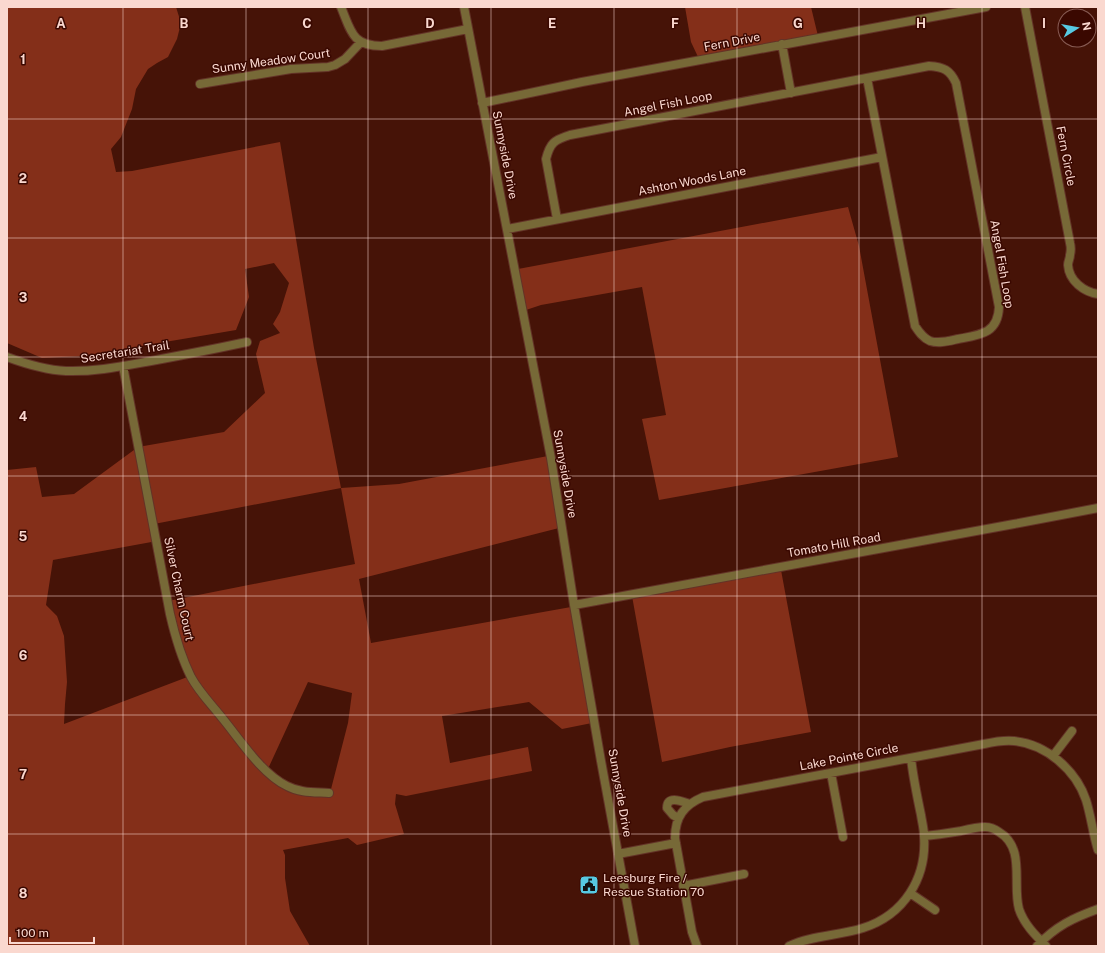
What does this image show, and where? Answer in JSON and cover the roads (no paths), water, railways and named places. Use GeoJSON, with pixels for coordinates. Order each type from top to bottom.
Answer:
{"type":"FeatureCollection","features":[{"type":"Feature","properties":{"kind":"street"},"geometry":{"type":"LineString","coordinates":[[341,7],[349,27],[355,37],[360,42],[372,46],[382,46],[468,29]]}},
{"type":"Feature","properties":{"kind":"street","name":"Sunnyside Drive"},"geometry":{"type":"LineString","coordinates":[[464,7],[551,458],[574,605],[635,946]]}},
{"type":"Feature","properties":{"kind":"street","name":"Fern Drive"},"geometry":{"type":"LineString","coordinates":[[482,102],[782,44],[986,7]]}},
{"type":"Feature","properties":{"kind":"street","name":"Fern Circle"},"geometry":{"type":"LineString","coordinates":[[1025,7],[1070,242],[1071,249],[1068,266],[1078,285],[1084,290],[1098,294]]}},
{"type":"Feature","properties":{"kind":"street","name":"Sunny Meadow Court"},"geometry":{"type":"LineString","coordinates":[[200,84],[291,69],[328,67],[345,59],[360,42]]}},
{"type":"Feature","properties":{"kind":"street"},"geometry":{"type":"LineString","coordinates":[[782,44],[791,93]]}},
{"type":"Feature","properties":{"kind":"street","name":"Angel Fish Loop"},"geometry":{"type":"LineString","coordinates":[[557,219],[546,159],[549,149],[554,142],[560,138],[570,134],[929,66],[937,66],[946,69],[956,84],[999,307],[999,315],[989,331],[940,342],[931,341],[924,338],[915,326],[867,78]]}},
{"type":"Feature","properties":{"kind":"street","name":"Ashton Woods Lane"},"geometry":{"type":"LineString","coordinates":[[507,229],[882,157]]}},
{"type":"Feature","properties":{"kind":"street","name":"Secretariat Trail"},"geometry":{"type":"LineString","coordinates":[[7,357],[41,368],[81,372],[124,366],[247,342]]}},
{"type":"Feature","properties":{"kind":"street","name":"Silver Charm Court"},"geometry":{"type":"LineString","coordinates":[[124,366],[170,614],[181,654],[192,679],[262,767],[276,779],[288,787],[305,792],[329,793]]}},
{"type":"Feature","properties":{"kind":"street","name":"Tomato Hill Road"},"geometry":{"type":"LineString","coordinates":[[574,605],[975,532],[1098,508]]}},
{"type":"Feature","properties":{"kind":"street"},"geometry":{"type":"LineString","coordinates":[[1053,756],[1072,731]]}},
{"type":"Feature","properties":{"kind":"street","name":"Lake Pointe Circle"},"geometry":{"type":"LineString","coordinates":[[678,818],[690,804],[703,797],[984,744],[1014,741],[1043,750],[1053,756],[1070,771],[1080,785],[1086,798],[1098,850]]}},
{"type":"Feature","properties":{"kind":"street"},"geometry":{"type":"LineString","coordinates":[[789,946],[802,941],[869,927],[896,910],[910,893],[918,879],[922,866],[924,846],[924,836],[911,758]]}},
{"type":"Feature","properties":{"kind":"street"},"geometry":{"type":"LineString","coordinates":[[831,773],[844,838]]}},
{"type":"Feature","properties":{"kind":"street"},"geometry":{"type":"LineString","coordinates":[[690,804],[674,800],[668,802],[667,808],[669,812],[678,818],[675,830],[676,843],[692,932],[697,946]]}},
{"type":"Feature","properties":{"kind":"street"},"geometry":{"type":"LineString","coordinates":[[924,836],[985,827],[994,829],[1004,834],[1012,845],[1016,858],[1017,897],[1019,908],[1027,924],[1041,944],[1053,931],[1072,919],[1098,909]]}},
{"type":"Feature","properties":{"kind":"street"},"geometry":{"type":"LineString","coordinates":[[618,854],[676,843]]}},
{"type":"Feature","properties":{"kind":"street"},"geometry":{"type":"LineString","coordinates":[[683,886],[744,874]]}},
{"type":"Feature","properties":{"kind":"street"},"geometry":{"type":"LineString","coordinates":[[910,893],[935,910]]}},
{"type":"Feature","properties":{"kind":"place","name":"Leesburg Fire / Rescue Station 70"},"geometry":{"type":"Point","coordinates":[589,885]}}]}
